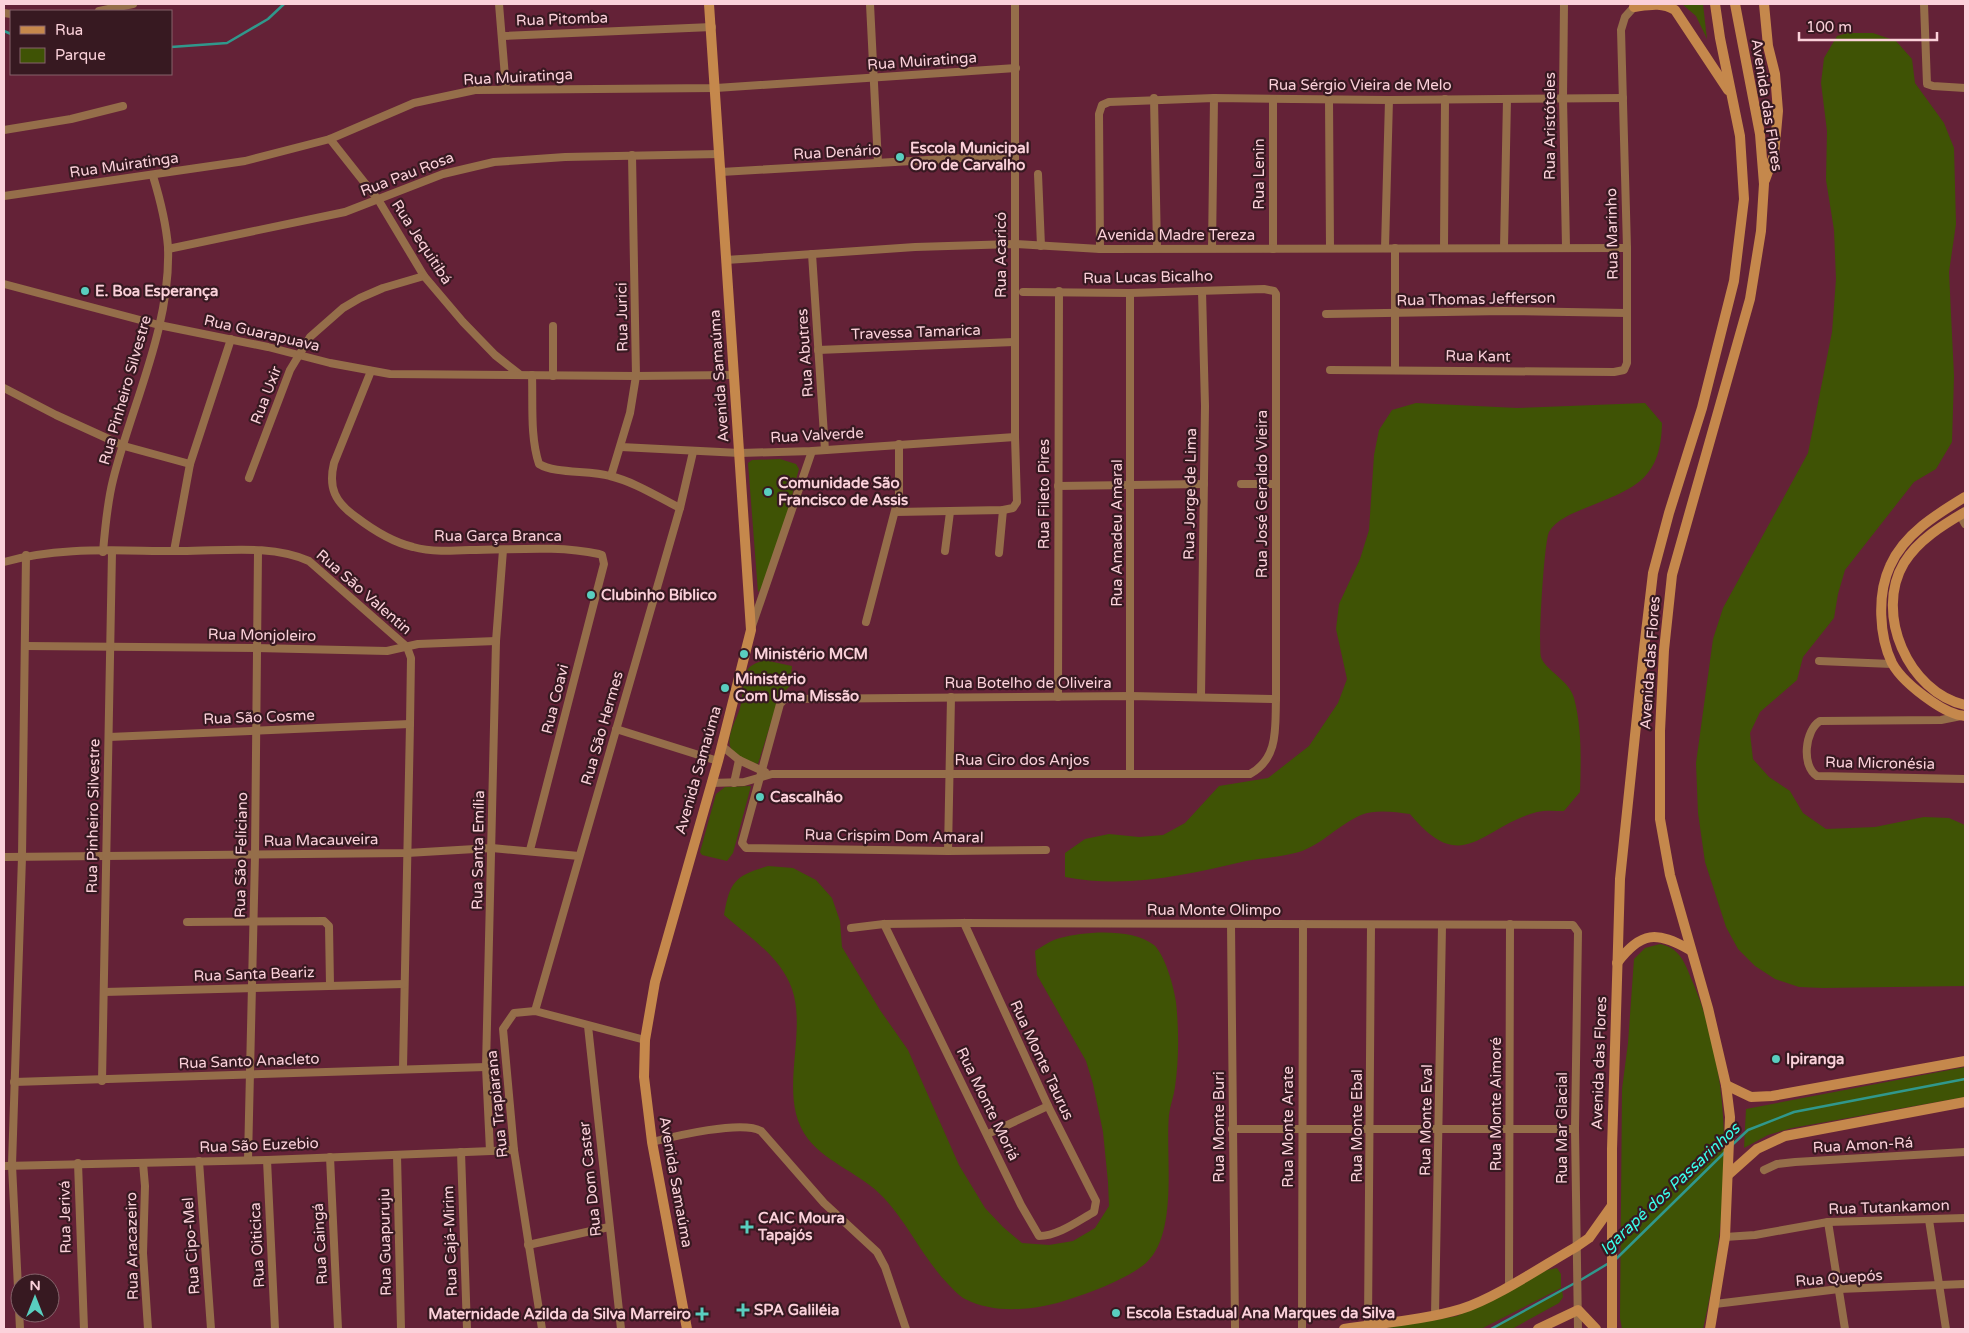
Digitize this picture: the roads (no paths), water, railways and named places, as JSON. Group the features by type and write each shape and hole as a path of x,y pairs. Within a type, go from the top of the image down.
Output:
{"main road":[{"name":"Avenida Samaúma","path":"687,1329 652,1142 644,1078 645,1040 655,982 718,761 751,630 709,4"},
{"path":"1635,6 1656,4 1668,6 1675,10 1711,61 1734,100"},
{"name":"Avenida das Flores","path":"1612,1329 1611,1207 1622,845 1653,573 1720,344 1734,282 1739,246 1744,178 1734,100 1720,38 1715,4"},
{"name":"Avenida das Flores","path":"1710,1329 1725,1237 1731,1151 1730,1117 1726,1085 1708,1008 1670,875 1660,819 1660,731 1664,650 1672,575 1750,299 1761,231 1764,184 1753,93 1735,4"},
{"path":"1764,4 1768,46 1775,74 1778,111 1774,155 1764,184"},
{"path":"1963,716 1941,708 1922,695 1892,664 1882,617 1883,589 1890,565 1900,548 1915,532 1936,515 1965,497"},
{"path":"1963,517 1934,531 1918,545 1904,563 1896,584 1893,611 1894,628 1899,641 1918,672 1948,699 1965,705"},
{"path":"1617,962 1634,944 1654,936 1674,940 1690,950"},
{"path":"1726,1085 1751,1097 1772,1096 1965,1061"},
{"path":"1729,1174 1757,1149 1785,1136 1965,1102"},
{"path":"1344,1329 1462,1308 1576,1247 1589,1238 1611,1207"},
{"path":"1538,1329 1578,1310 1596,1329"}],"street":[{"path":"104,10 133,4"},
{"path":"499,4 506,89"},
{"path":"870,4 878,163"},
{"name":"Rua Acaricó","path":"1003,510 1014,506 1017,502 1014,342 1015,4"},
{"name":"Rua Aristóteles","path":"1564,4 1563,98 1566,248"},
{"path":"1924,4 1927,84 1965,88"},
{"name":"Rua Marinho","path":"1624,370 1627,364 1627,248 1621,25 1625,17 1635,6"},
{"name":"Rua Pitomba","path":"503,36 712,27"},
{"name":"Rua Muiratinga","path":"4,196 153,176 245,161 330,139 414,103 468,91 506,89 716,88 1016,68"},
{"path":"1154,98 1157,248"},
{"name":"Rua Sérgio Vieira de Melo","path":"1100,249 1100,108 1109,102 1154,98 1389,100 1623,98"},
{"path":"1212,248 1214,98"},
{"name":"Rua Lenin","path":"1273,98 1273,249"},
{"path":"1504,247 1507,98"},
{"path":"1444,248 1445,99"},
{"path":"1329,100 1330,248"},
{"path":"1385,248 1389,100"},
{"path":"4,130 71,119 123,106"},
{"name":"Rua Jequitibá","path":"330,139 379,200 424,276 469,329 495,355 519,374"},
{"name":"Rua Pau Rosa","path":"168,249 345,212 443,174 474,166 565,157 720,154"},
{"name":"Rua Jurici","path":"612,476 621,447 636,376 632,155"},
{"name":"Rua Denário","path":"721,172 1015,155"},
{"path":"1038,174 1041,246"},
{"name":"Rua Pinheiro Silvestre","path":"103,552 110,498 158,325 165,286 168,249 162,206 153,176"},
{"name":"Avenida Madre Tereza","path":"726,260 915,246 1014,244 1100,249 1627,248"},
{"path":"1395,248 1395,369"},
{"name":"Rua Abutres","path":"812,254 825,450"},
{"name":"Rua Uxir","path":"249,478 297,355 310,337 343,308 383,288 424,276"},
{"name":"Rua Guarapuava","path":"4,284 158,325 231,339 371,371 420,375 734,375"},
{"name":"Rua Lucas Bicalho","path":"1023,292 1130,293 1264,289 1274,291"},
{"name":"Rua Fileto Pires","path":"1058,291 1058,697"},
{"name":"Rua Jorge de Lima","path":"1201,697 1204,484 1202,291"},
{"name":"Rua José Geraldo Vieira","path":"1274,291 1277,300 1274,484 1276,699"},
{"name":"Rua Amadeu Amaral","path":"1130,293 1130,774"},
{"name":"Rua Thomas Jefferson","path":"1326,314 1504,311 1627,313"},
{"path":"553,326 553,376"},
{"path":"174,552 190,464 231,339"},
{"name":"Travessa Tamarica","path":"818,350 1014,342"},
{"name":"Rua Kant","path":"1330,370 1614,372 1624,370"},
{"name":"Rua Garça Branca","path":"371,371 334,463 330,478 338,500 350,512 374,530 412,547 439,551 559,549 602,555"},
{"path":"532,375 535,451 539,464 550,469 588,471 612,476 680,508"},
{"path":"4,388 56,415 124,446 190,464"},
{"name":"Rua Valverde","path":"621,447 740,453 812,451 1015,437"},
{"path":"866,622 896,512 901,480 900,444"},
{"path":"751,630 812,451"},
{"name":"Rua São Hermes","path":"535,1011 680,508 693,452"},
{"path":"1058,486 1204,484"},
{"path":"1241,484 1274,484"},
{"path":"896,512 1003,510 999,552"},
{"path":"945,551 950,512"},
{"name":"Rua Santa Emília","path":"490,1151 486,1067 496,641 503,550"},
{"name":"Rua São Valentin","path":"4,562 26,555 49,552 258,551 298,556 309,561 407,647 411,658 403,1068"},
{"name":"Rua São Feliciano","path":"248,1159 252,1074 258,551"},
{"name":"Rua Pinheiro Silvestre","path":"102,1081 112,552"},
{"path":"20,1329 8,1166 14,1082 22,857 26,555"},
{"name":"Rua Coavi","path":"530,850 604,564 602,555"},
{"name":"Rua Monjoleiro","path":"26,646 387,651 418,644 496,641"},
{"path":"1819,661 1892,664"},
{"name":"Rua Botelho de Oliveira","path":"761,774 782,701 785,699 1131,696 1276,699"},
{"path":"948,851 951,697"},
{"name":"Rua Ciro dos Anjos","path":"722,746 761,774 1250,774 1262,766 1275,743 1276,699"},
{"name":"Rua Micronésia","path":"1963,716 1931,720 1820,721 1810,731 1807,752 1811,771 1817,776 1965,779"},
{"name":"Rua São Cosme","path":"109,737 410,724"},
{"path":"616,729 718,761"},
{"path":"734,783 739,760"},
{"path":"711,783 734,783 761,774"},
{"name":"Rua Crispim Dom Amaral","path":"761,774 742,843 743,846 948,851 1046,850"},
{"name":"Rua Macauveira","path":"4,857 408,853 492,848 579,856"},
{"path":"187,922 327,923 330,985"},
{"name":"Rua Monte Olimpo","path":"852,928 884,924 964,923 1304,924 1371,926 1510,924 1573,926 1576,928"},
{"name":"Rua Monte Taurus","path":"964,923 1048,1106 1096,1201 1096,1208"},
{"name":"Rua Monte Moriá","path":"884,924 1021,1205 1039,1236 1045,1236 1070,1226 1094,1212 1096,1208"},
{"name":"Rua Monte Buri","path":"1231,924 1235,1329"},
{"name":"Rua Monte Arate","path":"1302,1329 1304,924"},
{"name":"Rua Monte Aimoré","path":"1510,924 1510,1284"},
{"name":"Rua Monte Ebal","path":"1368,1325 1371,1128 1371,926"},
{"name":"Rua Monte Eval","path":"1436,1314 1442,926"},
{"name":"Rua Mar Glacial","path":"1576,928 1575,1130 1578,1329"},
{"name":"Rua Santa Beariz","path":"104,992 404,984"},
{"name":"Rua Trapiarana","path":"542,1329 514,1150 503,1029 514,1013 535,1011 645,1040"},
{"name":"Rua Dom Caster","path":"588,1026 621,1329"},
{"name":"Rua Santo Anacleto","path":"14,1082 102,1081 403,1068 486,1067"},
{"path":"988,1134 1048,1106"},
{"path":"652,1142 682,1135 749,1126 761,1131 818,1196 877,1252 885,1266 906,1329"},
{"path":"1232,1129 1575,1130"},
{"name":"Rua São Euzebio","path":"8,1166 267,1160 514,1150"},
{"name":"Rua Cajá-Mirim","path":"461,1152 467,1329"},
{"name":"Rua Amon-Rá","path":"1764,1170 1777,1164 1795,1162 1965,1152"},
{"name":"Rua Guapuruju","path":"397,1155 401,1329"},
{"name":"Rua Caingá","path":"330,1157 338,1329"},
{"name":"Rua Oiticica","path":"267,1160 275,1329"},
{"name":"Rua Cipo-Mel","path":"199,1161 211,1329"},
{"name":"Rua Jerivá","path":"78,1163 84,1329"},
{"name":"Rua Aracazeiro","path":"143,1163 145,1186 143,1253 148,1329"},
{"name":"Rua Tutankamon","path":"1725,1237 1755,1235 1828,1222 1965,1218"},
{"path":"1929,1220 1946,1329"},
{"path":"1828,1222 1845,1329"},
{"path":"528,1246 609,1227"},
{"name":"Rua Quepós","path":"1714,1304 1839,1289 1965,1284"}],"waterway":[{"path":"172,47 227,43 268,19 284,4"},
{"path":"4,31 10,34"},
{"name":"Igarapé dos Passarinhos","path":"1732,1145 1748,1130 1794,1112 1965,1079"},
{"name":"Igarapé dos Passarinhos","path":"1616,1259 1726,1151"},
{"name":"Igarapé dos Passarinhos","path":"1579,1281 1609,1263"},
{"name":"Igarapé dos Passarinhos","path":"1491,1329 1575,1283"}],"place":[{"name":"Escola Municipal Oro de Carvalho","path":"900,157"},
{"name":"E. Boa Esperança","path":"85,291"},
{"name":"Comunidade São Francisco de Assis","path":"768,492"},
{"name":"Clubinho Bíblico","path":"591,595"},
{"name":"Ministério MCM","path":"744,654"},
{"name":"Ministério Com Uma Missão","path":"725,688"},
{"name":"Cascalhão","path":"760,797"},
{"name":"Ipiranga","path":"1776,1059"},
{"name":"CAIC Moura Tapajós","path":"747,1227"},
{"name":"SPA Galiléia","path":"743,1310"},
{"name":"Escola Estadual Ana Marques da Silva","path":"1116,1313"},
{"name":"Maternidade Azilda da Silva Marreiro","path":"702,1314"}]}
